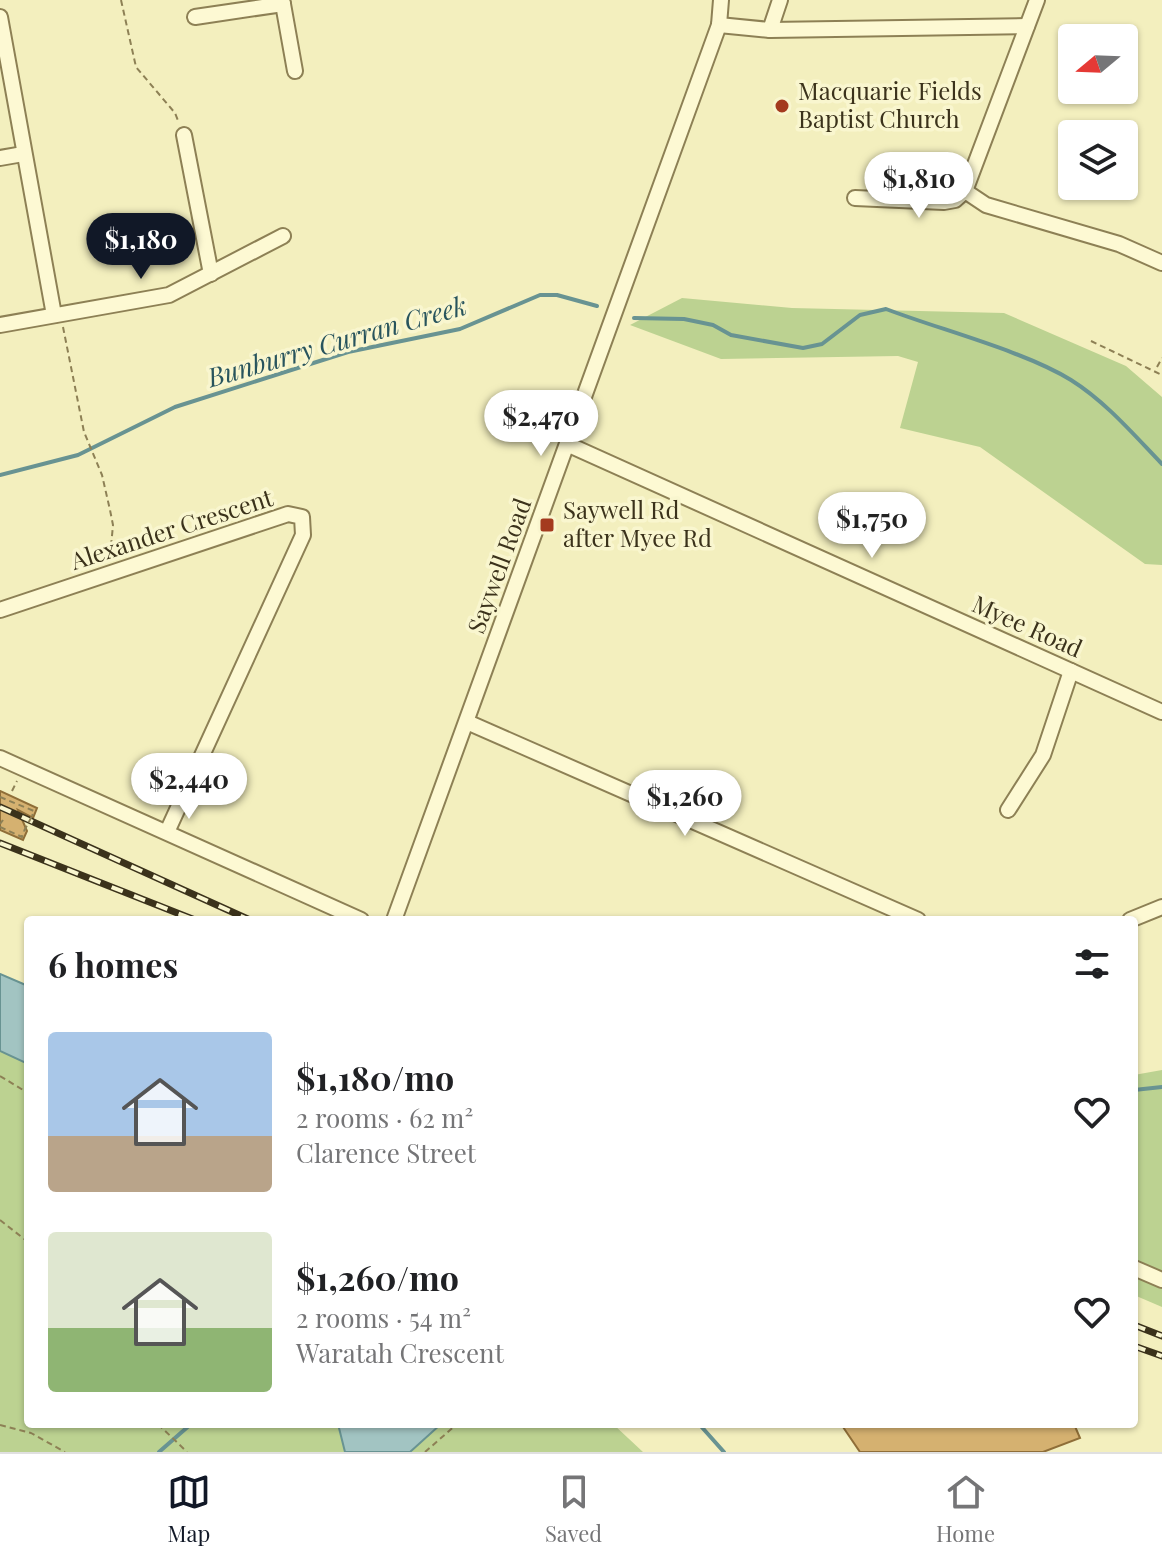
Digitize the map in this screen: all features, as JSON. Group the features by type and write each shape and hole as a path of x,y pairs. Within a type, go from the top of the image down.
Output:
{"street":[{"name":"Saywell Road","path":"395,916 719,25 721,0"},
{"path":"770,30 780,0"},
{"path":"855,198 944,202 955,200 965,191 1037,0"},
{"path":"195,17 283,2 295,71"},
{"path":"0,17 54,315"},
{"path":"719,25 770,30 1027,26"},
{"path":"184,135 211,274"},
{"path":"0,158 23,154"},
{"path":"965,191 986,205 1119,244 1162,263"},
{"path":"0,325 169,295 283,236"},
{"name":"Myee Road","path":"567,444 1162,712"},
{"name":"Alexander Crescent","path":"0,610 288,514 302,517 303,535 167,832"},
{"path":"1008,810 1043,755 1071,671"},
{"path":"467,722 909,916"},
{"path":"0,758 352,916"},
{"path":"1138,917 1162,907"},
{"path":"1138,1270 1162,1280"}],"path":[{"path":"121,0 136,67 175,113 184,135"},
{"path":"54,315 63,324 86,438 102,475 113,525 110,558"},
{"path":"1091,341 1162,375"},
{"path":"1156,370 1162,358"},
{"path":"12,791 15,784"},
{"path":"0,797 34,811 22,837 0,826 3,820"},
{"path":"0,1076 24,1091"},
{"path":"0,1220 24,1239"},
{"path":"0,1425 31,1433 65,1452"},
{"path":"162,1428 187,1452"},
{"path":"425,1452 452,1428"}],"green space":[{"path":"682,298 792,308 1004,313 1126,366 1162,397 1162,565 1145,564 980,447 900,428 918,362 898,356 721,359 630,325"},
{"path":"0,1051 24,1062 24,1428 617,1428 643,1452 0,1452"},
{"path":"1162,1070 1162,1307 1138,1297 1138,1074"}],"water":[{"path":"0,974 24,984 24,1062 0,1051"},
{"path":"339,1428 437,1428 410,1452 345,1452"}],"building":[{"path":"0,791 37,808 33,818 18,810 27,831 23,840 0,830"},
{"path":"844,1428 1076,1428 1080,1438 1043,1452 860,1452"}],"waterway":[{"name":"Bunburry Curran Creek","path":"0,475 78,455 175,407 348,352 460,329 540,295 557,295 597,306"},
{"name":"Bunburry Curran Creek","path":"634,318 684,319 713,325 731,335 803,348 822,344 860,315 886,309 1052,369 1108,409 1162,464"},
{"name":"Bunburry Curran Creek","path":"1138,1090 1162,1087"},
{"path":"159,1452 186,1428"},
{"path":"703,1428 724,1452"}],"railway":[{"path":"0,807 241,916"},
{"path":"0,843 185,916"},
{"path":"1138,1327 1162,1336"},
{"path":"1138,1347 1162,1356"}],"place":[{"name":"Macquarie Fields Baptist Church","path":"782,106"},
{"name":"Saywell Rd after Myee Rd","path":"547,525"}]}
